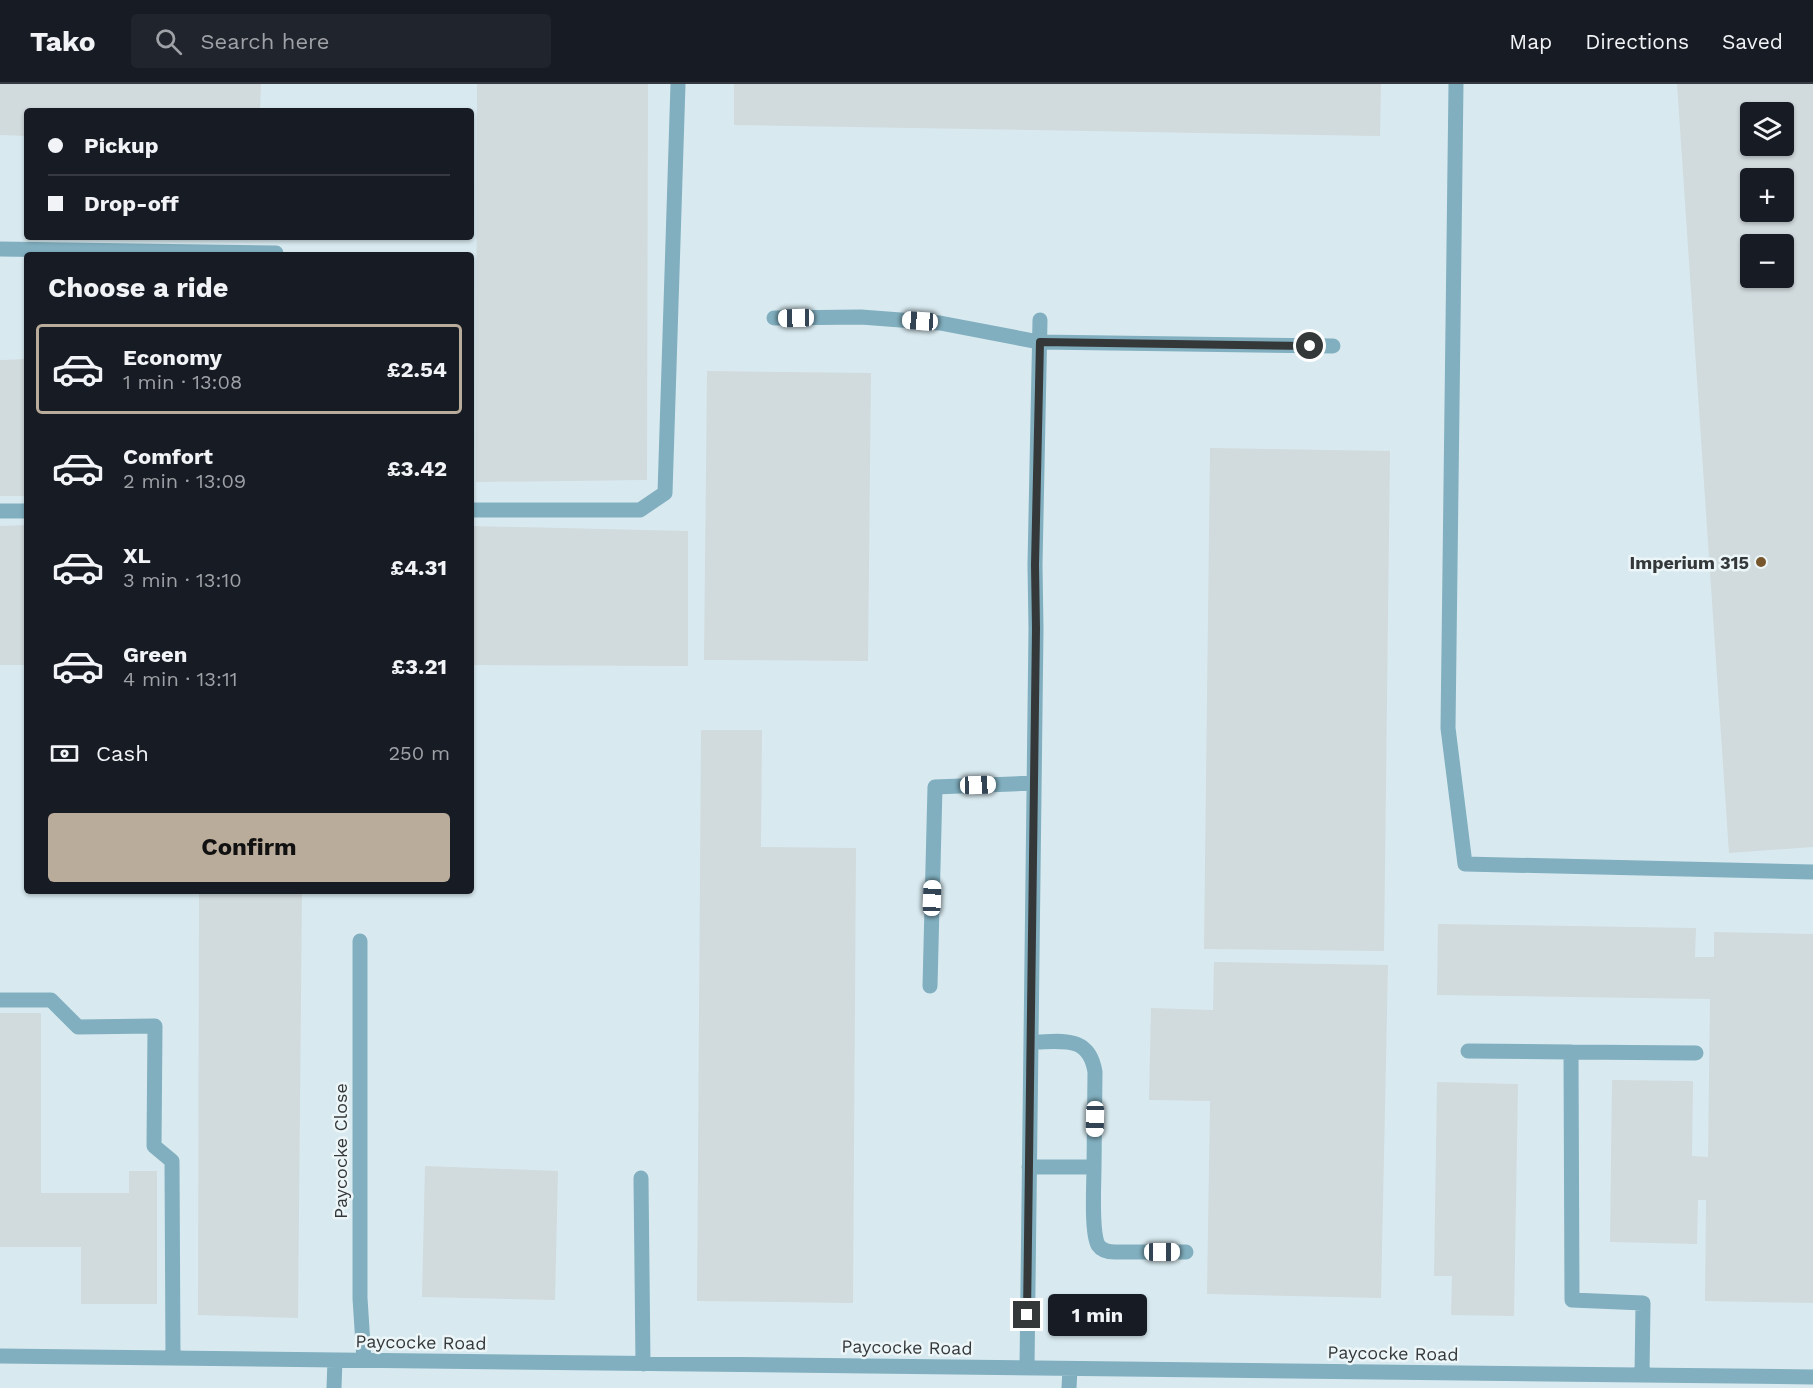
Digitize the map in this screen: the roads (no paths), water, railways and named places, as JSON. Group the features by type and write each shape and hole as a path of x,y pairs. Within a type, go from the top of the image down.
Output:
{"street":[{"path":"474,510 640,510 665,493 678,84"},
{"path":"1456,84 1448,728 1465,864 1813,872"},
{"path":"0,249 207,252"},
{"path":"774,318 861,317 940,323 1040,342 1333,346"},
{"path":"1028,1368 1035,565 1040,321"},
{"path":"0,511 24,511"},
{"path":"930,986 935,787 1034,783"},
{"name":"Paycocke Close","path":"360,941 360,1298 364,1360"},
{"path":"0,1000 51,1000 78,1027 155,1026 154,1146 172,1161 173,1358"},
{"path":"1030,1042 1073,1043 1086,1048 1094,1060 1095,1231 1099,1245 1105,1251 1186,1252"},
{"path":"1468,1051 1696,1053"},
{"path":"1571,1052 1572,1300 1643,1303 1642,1375"},
{"path":"1029,1167 1094,1167"},
{"path":"642,1178 643,1364"},
{"name":"Paycocke Road","path":"0,1356 1028,1368 1464,1381 1642,1375 1813,1377"},
{"path":"334,1388 335,1360"},
{"path":"1069,1388 1070,1369"}],"place":[{"name":"Imperium 315","path":"1761,562"}]}
